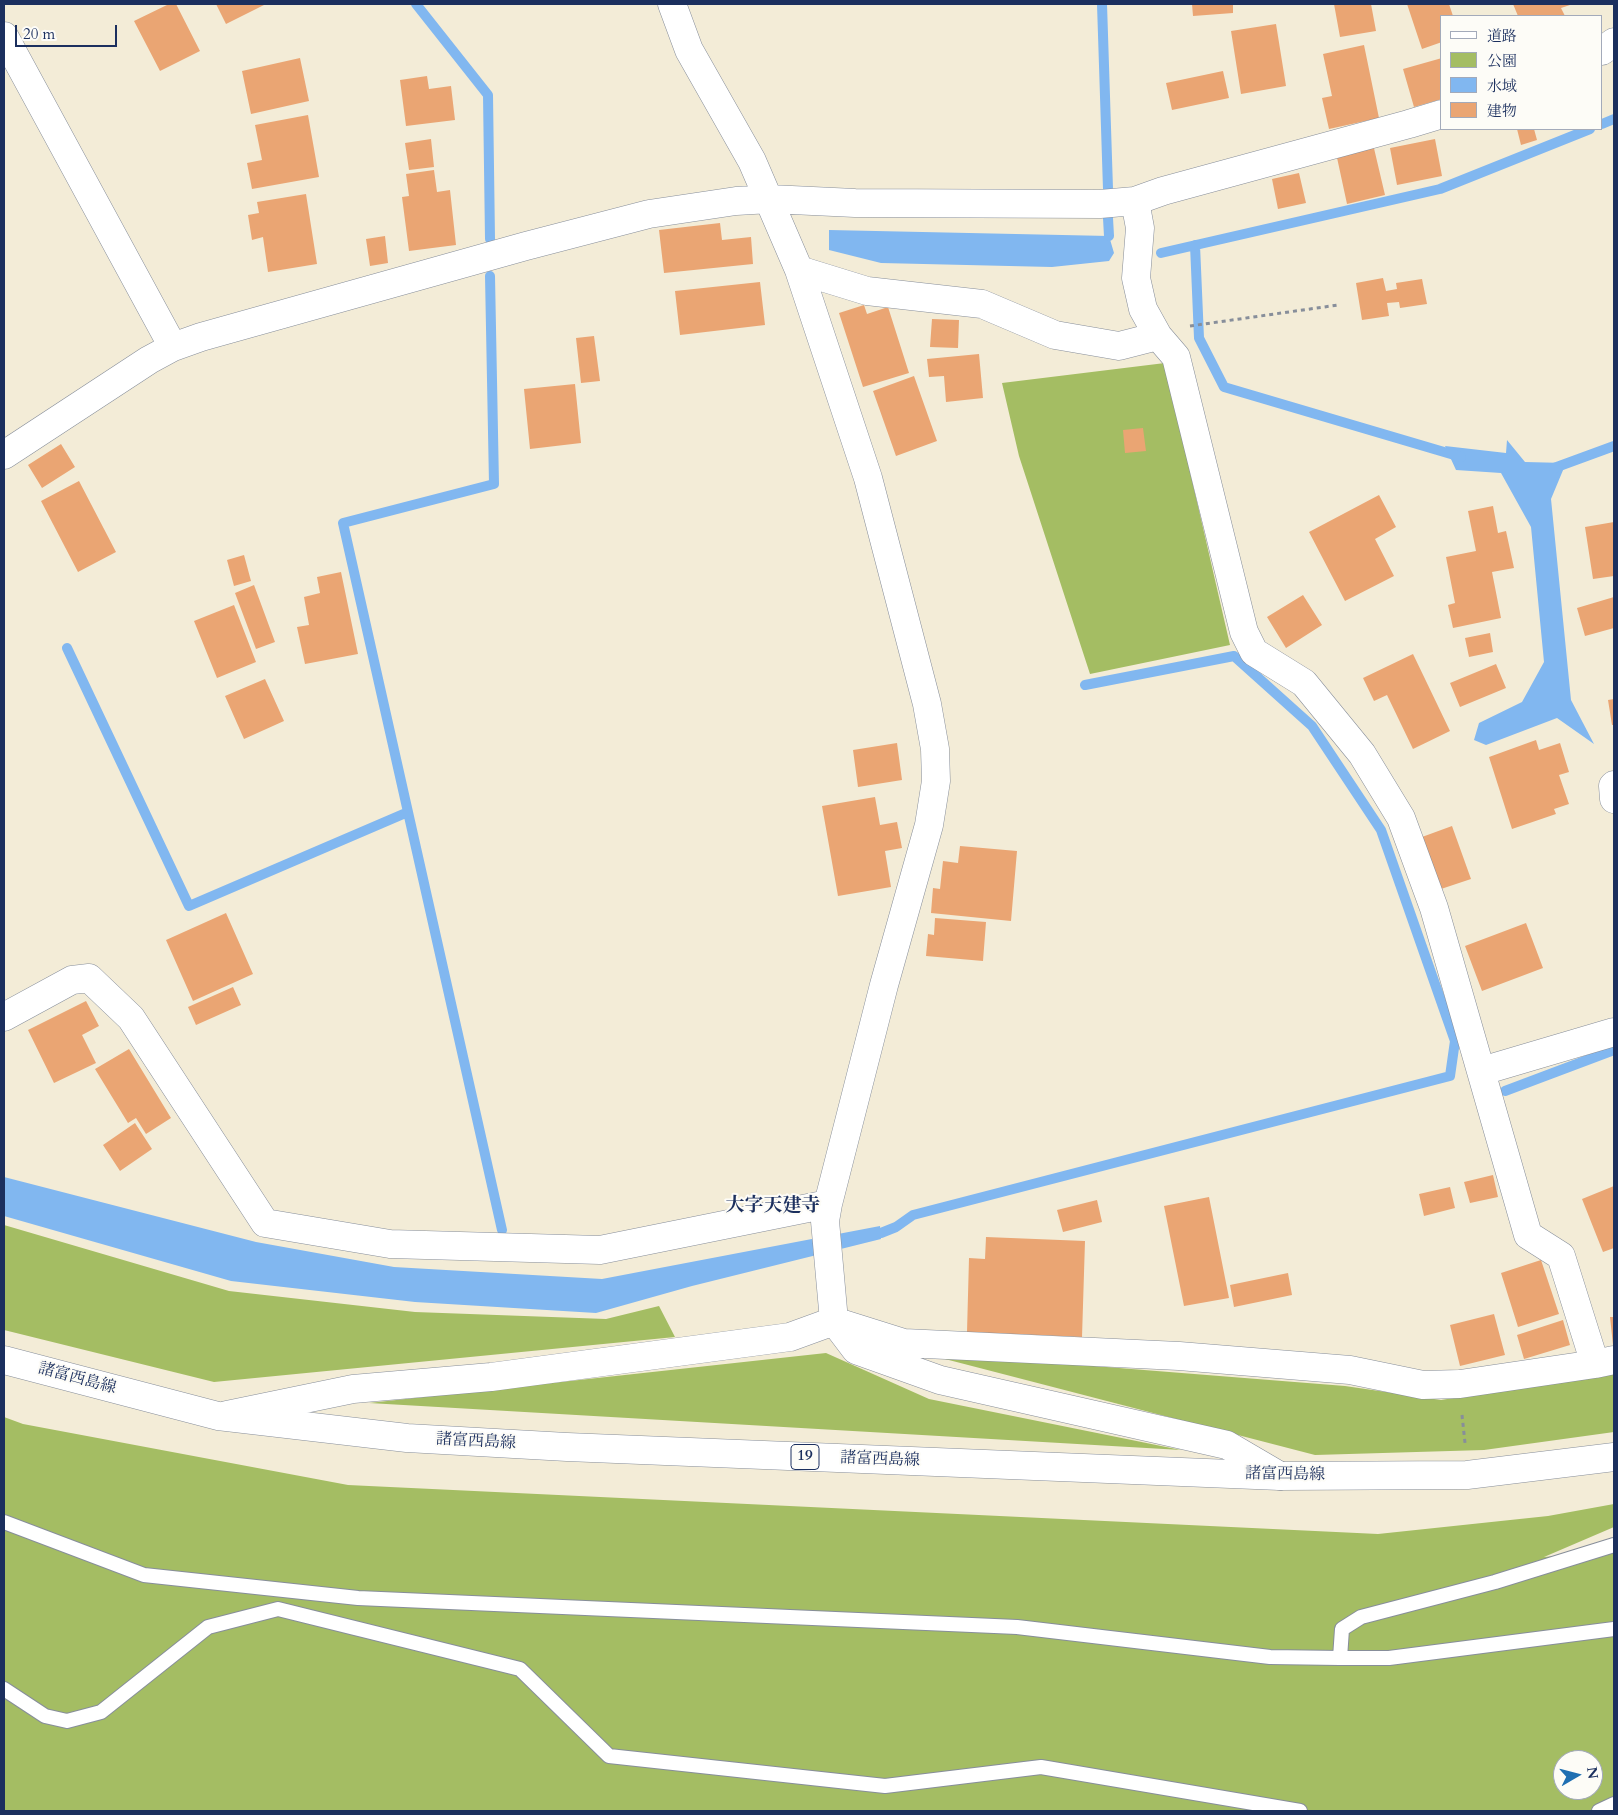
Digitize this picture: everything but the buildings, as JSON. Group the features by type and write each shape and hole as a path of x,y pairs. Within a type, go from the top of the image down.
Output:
{"street":[{"path":"672,4 689,50 752,161 800,270 868,478 927,704 935,749 936,781 929,825 884,985 826,1212 834,1321 856,1350 940,1380 1227,1445 1280,1476"},
{"path":"4,36 172,347"},
{"path":"1603,49 1614,42"},
{"path":"4,455 149,360 172,347 356,293 649,214 736,201 770,200 855,204 1100,204 1135,201 1162,191 1440,115"},
{"path":"218,1416 354,1389 491,1377 790,1337 834,1321 904,1343 1179,1356 1350,1370 1423,1385 1460,1384 1605,1362 1561,1256 1528,1235 1434,908 1401,818 1362,754 1304,683 1254,652 1244,632 1176,357 1158,336 1144,309 1136,278 1140,228 1135,201"},
{"path":"800,270 867,291 982,304 1055,335 1119,346 1158,336"},
{"path":"1614,784 1614,799"},
{"path":"4,1017 72,980 89,978 131,1018 265,1223 390,1244 600,1250 826,1212"},
{"path":"1482,1071 1614,1032"},
{"name":"諸富西島線","path":"4,1360 218,1416 407,1438 567,1447 1280,1476 1467,1475 1614,1457"}],"lane":[{"path":"4,1522 144,1575 358,1598 1017,1627 1270,1657 1389,1658 1614,1629"},
{"path":"1340,1658 1342,1629 1361,1617 1495,1582 1614,1545"},
{"path":"4,1689 45,1716 67,1720 101,1712 208,1627 278,1609 520,1669 609,1756 885,1786 1041,1766 1300,1811"},
{"path":"1599,1811 1614,1804"}],"path":[{"path":"1184,327 1338,304"},
{"path":"1460,1384 1467,1475"}],"green space":[{"path":"1165,363 1230,645 1090,674 1019,456 1002,383"},
{"path":"4,1225 229,1291 415,1312 606,1319 659,1306 675,1337 214,1382 4,1330"},
{"path":"918,1352 1345,1386 1441,1400 1614,1372 1614,1432 1484,1450 1315,1455"},
{"path":"826,1353 929,1399 1181,1450 369,1403"},
{"path":"4,1417 23,1424 348,1485 1378,1534 1548,1516 1614,1504 1614,1527 1544,1557 1614,1551 1614,1811 4,1811"}],"water":[{"path":"829,230 1109,236 1114,253 1109,261 1052,267 881,263 829,250"},
{"path":"1507,440 1525,462 1566,463 1551,499 1571,700 1594,744 1557,718 1486,745 1474,740 1479,723 1522,702 1544,662 1531,527 1501,473 1456,470 1445,446 1506,453"},
{"path":"4,1177 256,1242 394,1267 602,1279 880,1226 881,1239 692,1286 596,1313 415,1302 231,1281 4,1216"}],"waterway":[{"path":"416,4 488,95 490,239"},
{"path":"1102,4 1108,189"},
{"path":"1603,124 1614,119"},
{"path":"1161,253 1440,189 1588,130"},
{"path":"1108,218 1109,236"},
{"path":"1195,245 1199,338 1224,387 1461,457"},
{"path":"490,276 494,484 343,523 502,1230"},
{"path":"1554,468 1614,446"},
{"path":"67,648 189,906 408,812"},
{"path":"881,1233 896,1227 913,1215 1450,1076 1455,1041 1381,830 1312,726 1234,656 1085,685"},
{"path":"1505,1091 1614,1050"}],"district":[{"name":"大字天建寺","path":"773,1207"}]}
